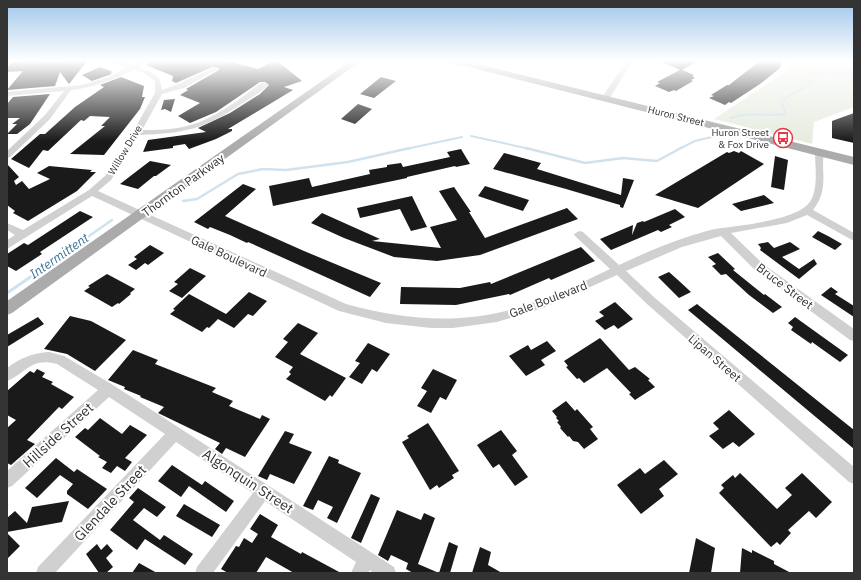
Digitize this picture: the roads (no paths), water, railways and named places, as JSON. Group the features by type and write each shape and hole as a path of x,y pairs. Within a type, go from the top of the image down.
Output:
{"main road":[{"name":"Thornton Parkway","path":"7,309 320,87"},
{"name":"Huron Street","path":"561,87 854,161"}],"street":[{"path":"7,94 68,90 83,87"},
{"path":"158,87 158,93 177,87"},
{"path":"136,133 173,131 194,127 211,119 262,87"},
{"path":"605,98 612,87"},
{"path":"7,155 46,120 60,103 68,90"},
{"name":"Willow Drive","path":"7,245 92,192 103,183 113,172 158,93"},
{"path":"819,152 818,194 815,203 808,211 854,237"},
{"name":"Gale Boulevard","path":"92,192 323,300 360,313 400,322 450,323 499,317 532,307 676,245 722,231 787,220 800,216 808,211"},
{"path":"7,226 23,235"},
{"name":"Bruce Street","path":"722,231 741,252 764,271 854,336"},
{"name":"Lipan Street","path":"579,234 693,338 854,478"},
{"name":"Algonquin Street","path":"7,374 30,360 50,357 60,360 108,389 264,492 363,566 388,573"},
{"name":"Hillside Street","path":"7,481 108,389"},
{"name":"Glendale Street","path":"44,573 175,433"},
{"path":"204,573 264,492"}],"waterway":[{"path":"730,118 751,114 786,114 781,101 805,87"},
{"path":"471,136 530,149"},
{"path":"681,148 695,141 716,136"},
{"path":"406,149 462,137"},
{"path":"183,201 197,199 238,174 263,169 286,170 348,162 410,148"},
{"path":"530,149 585,163 623,158 657,161 681,148"},
{"name":"Intermittent","path":"52,262 112,220"},
{"name":"Intermittent","path":"7,293 54,261"}],"place":[{"name":"Huron Street & Fox Drive","path":"783,138"}]}
